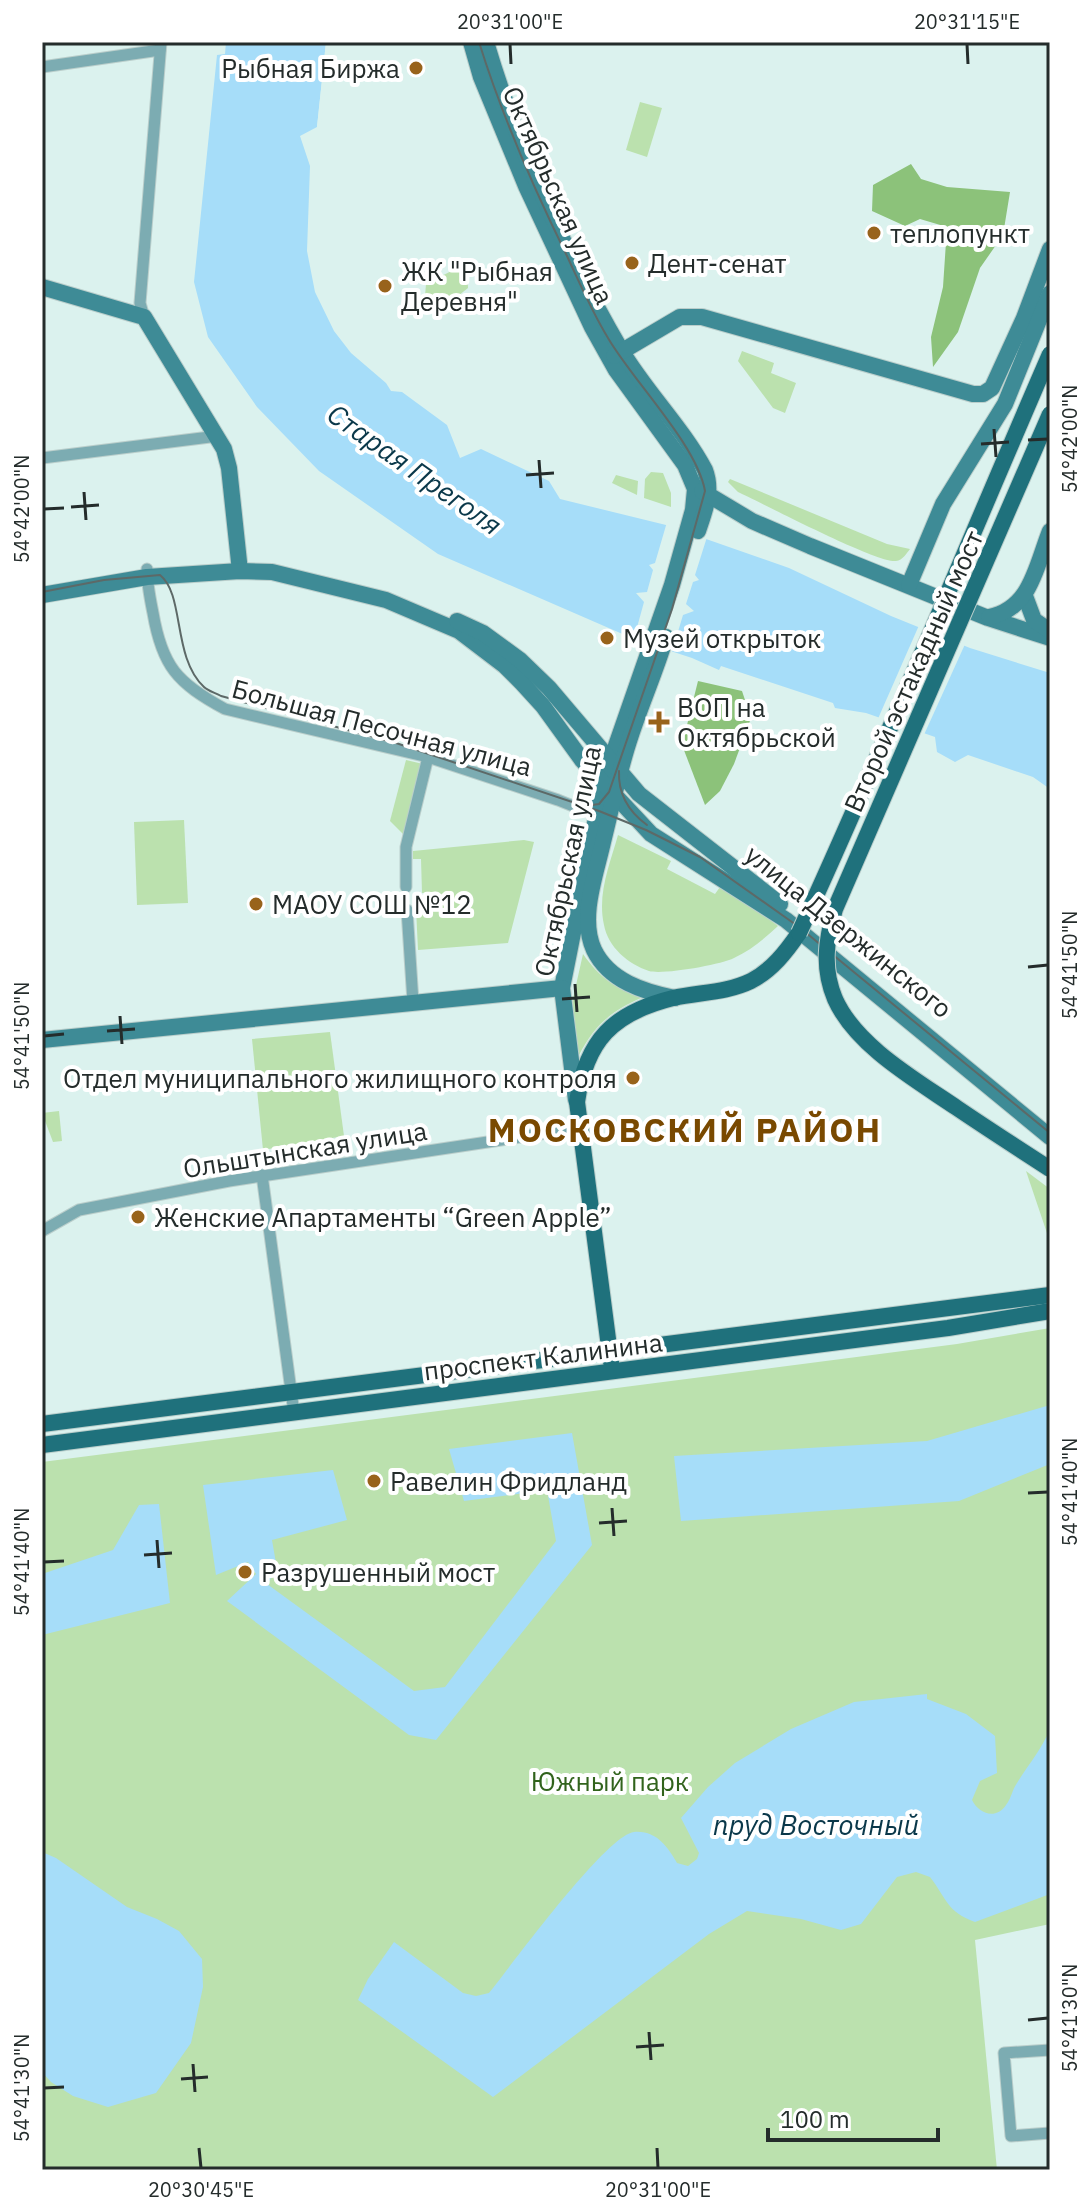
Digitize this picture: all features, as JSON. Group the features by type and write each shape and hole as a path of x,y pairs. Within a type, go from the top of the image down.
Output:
{"main road":[{"name":"Октябрьская улица","path":"471,42 481,77 526,186 579,301 702,492 699,511 616,766 610,794 598,816 578,898 562,988 612,1372"},
{"name":"Октябрьская улица","path":"486,42 500,89 616,355"},
{"path":"616,355 680,317 702,317 973,394 983,394 992,388 1024,318 1050,249"},
{"path":"42,287 144,317 218,436 229,468 240,566 42,585"},
{"path":"909,585 943,504 1005,404 1050,293"},
{"name":"Второй эстакадный мост","path":"577,1102 585,1063 603,1033 640,1009 675,998 731,989 753,980 771,968 799,933 867,786 1050,354"},
{"name":"Второй эстакадный мост","path":"1050,414 835,909 826,950 828,974 839,1006 892,1064 1050,1169"},
{"path":"702,492 752,521 988,618 1050,638"},
{"path":"988,618 1008,612 1025,596 1050,531"},
{"name":"улица Дзержинского","path":"240,566 272,563 352,580 431,607 483,633 520,660 549,688 639,794 801,921 1050,1126"},
{"name":"улица Дзержинского","path":"240,566 349,589 459,631 522,683 610,794 651,834 786,920 1050,1137"},
{"path":"42,595 147,573"},
{"path":"1025,596 1034,620 1050,631"},
{"name":"Второй эстакадный мост","path":"610,794 590,902 588,930 594,950 622,981 653,994 675,998"},
{"path":"42,1040 562,988"},
{"name":"проспект Калинина","path":"42,1424 1050,1295"},
{"name":"проспект Калинина","path":"42,1445 948,1328 1050,1311"}],"street":[{"path":"42,67 161,46 140,289 144,317"},
{"path":"42,458 218,436"},
{"name":"Большая Песочная улица","path":"147,573 159,645 166,661 172,670 211,702 225,709 428,757 598,816"},
{"path":"406,887 406,847 428,757"},
{"path":"407,910 413,1002"},
{"name":"Ольштынская улица","path":"42,1231 79,1210 262,1175 580,1128"},
{"path":"262,1175 294,1413"},
{"path":"1050,2050 1004,2053 1011,2136 1050,2133"}],"green space":[{"path":"640,102 662,108 647,157 626,150"},
{"path":"911,164 921,179 947,187 1010,192 1003,235 980,268 958,332 933,367 931,337 943,287 947,227 920,219 905,226 872,211 873,185"},
{"path":"467,263 468,288 444,307 435,306 425,296 426,284"},
{"path":"742,351 774,363 771,373 796,383 785,413 773,408 738,361"},
{"path":"651,472 663,473 671,493 671,507 644,498 645,479"},
{"path":"616,475 638,481 637,495 612,483"},
{"path":"730,479 887,544 910,549 896,561 867,553 738,492 728,482"},
{"path":"698,681 742,691 751,718 720,791 705,805 682,745"},
{"path":"406,760 423,764 405,836 390,821"},
{"path":"184,820 188,903 137,905 134,822"},
{"path":"618,835 671,861 667,869 715,894 720,887 778,926 746,951 717,964 656,972 634,964 620,954 610,940 602,913 605,879"},
{"path":"524,840 534,842 508,943 418,950 416,908 436,906 434,892 422,893 421,859 413,859 413,851"},
{"path":"583,954 608,981 641,998 604,1021 578,1057 572,1003"},
{"path":"330,1032 344,1136 263,1150 252,1039"},
{"path":"59,1111 62,1141 53,1142 42,1113"},
{"path":"1026,1171 1050,1189 1050,1242"},
{"name":"Южный парк","path":"1050,1328 1050,1924 975,1940 997,2170 42,2170 42,1462 957,1344"}],"water":[{"name":"Старая Преголя","path":"226,42 326,42 317,127 300,136 310,166 307,251 315,292 334,331 351,353 391,391 402,392 447,425 460,458 481,449 549,481 560,499 666,525 789,568 891,616 970,648 1050,673 1050,789 1033,777 968,755 955,762 937,752 935,737 866,713 835,708 833,703 721,666 719,670 634,639 438,554 319,471 257,407 208,337 194,282 217,55 225,54"},
{"path":"1050,1405 1050,1464 959,1501 681,1521 674,1456 927,1441"},
{"path":"572,1433 592,1545 436,1740 409,1735 227,1601 256,1574 248,1562 216,1575 203,1485 333,1470 347,1520 272,1540 277,1569 267,1584 414,1691 445,1687 556,1541 547,1490 464,1501 449,1449"},
{"path":"159,1504 170,1603 42,1635 42,1574 113,1550 139,1505"},
{"name":"пруд Восточный","path":"927,1694 927,1699 966,1714 995,1736 997,1773 980,1781 972,1800 983,1812 993,1814 1002,1810 1050,1729 1050,1894 975,1922 948,1904 930,1877 916,1872 897,1877 861,1924 841,1930 801,1919 747,1911 709,1934 493,2097 358,2000 368,1979 394,1942 463,1993 476,1996 489,1993 582,1877 621,1839 634,1832 649,1834 665,1846 677,1863 688,1866 699,1853 681,1818 708,1787 735,1763 791,1729 854,1702"},
{"path":"42,1852 56,1858 127,1907 179,1931 202,1959 203,1987 191,2043 156,2093 108,2107 73,2096 42,2072"}],"pier":[{"path":"326,42 330,42 321,125 317,127"},
{"path":"667,522 707,537 695,575 699,580 693,582 686,604 694,611 683,615 671,655 633,642 644,602 636,593 647,592 653,570 649,565 655,563"},
{"path":"920,623 966,642 923,737 877,721"}],"tram line":[{"path":"479,42 519,151 591,308 619,355 690,454 705,491 672,609 609,792 599,804 585,806"},
{"path":"42,592 104,580 160,575 173,597 187,660 194,674 210,691 396,743 599,811 700,857 799,927 1050,1133"},
{"path":"619,771 620,788 626,802 647,825"}],"place":[{"name":"Рыбная Биржа","path":"416,68"},
{"name":"теплопункт","path":"874,233"},
{"name":"Дент-сенат","path":"632,263"},
{"name":"ЖК \"Рыбная Деревня\"","path":"385,286"},
{"name":"Музей открыток","path":"607,638"},
{"name":"ВОП на Октябрьской","path":"659,722"},
{"name":"МАОУ СОШ №12","path":"256,904"},
{"name":"Отдел муниципального жилищного контроля","path":"633,1078"},
{"name":"Женские Апартаменты “Green Apple”","path":"138,1217"},
{"name":"Равелин Фридланд","path":"374,1481"},
{"name":"Разрушенный мост","path":"245,1572"}],"district":[{"name":"МОСКОВСКИЙ РАЙОН","path":"685,1129"}]}
